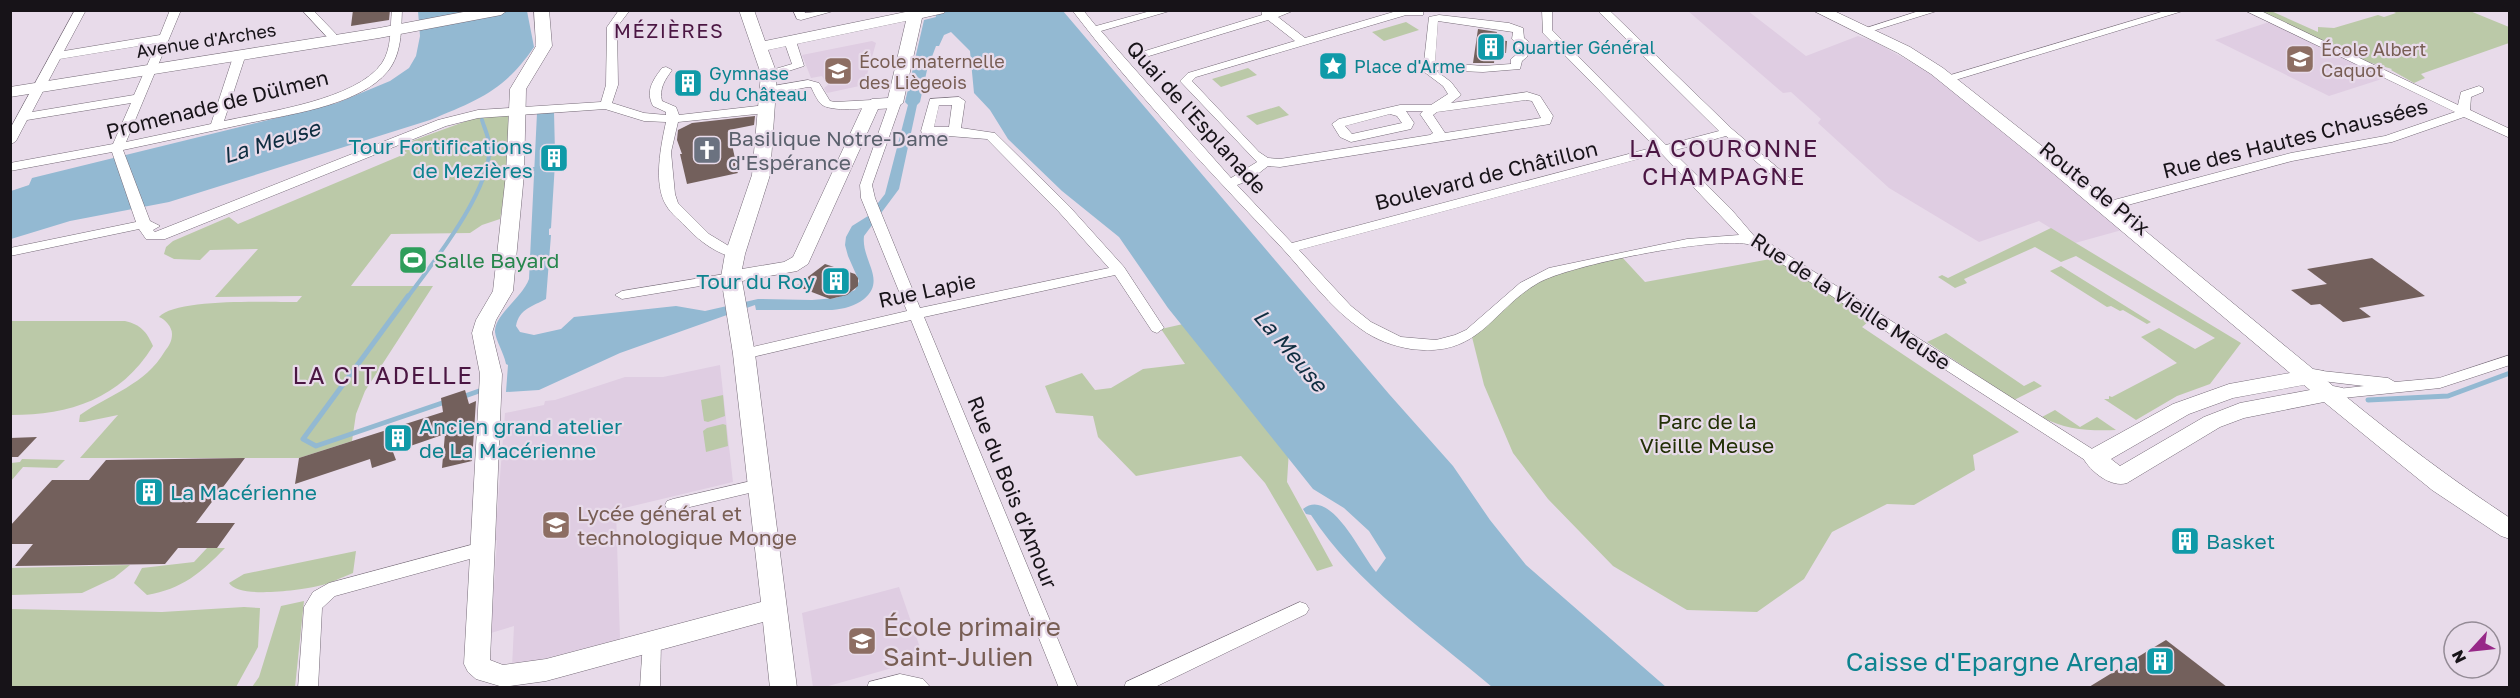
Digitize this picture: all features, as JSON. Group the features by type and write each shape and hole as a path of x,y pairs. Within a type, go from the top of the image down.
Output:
{"main road":[{"path":"401,24 481,10"},
{"path":"401,24 501,10"},
{"path":"541,10 544,46 518,89 519,109 503,291 486,320 482,333 491,374 477,664 485,671 503,676 546,670 775,609"},
{"path":"746,10 769,74 761,175 735,254 732,283 742,343 784,687"},
{"name":"Route de Prix","path":"1819,10 1866,30"},
{"name":"Route de Prix","path":"1828,10 1952,78 2325,385 2440,484 2510,530"},
{"path":"760,47 912,14 935,12"},
{"path":"732,283 790,267 801,260 835,180 872,104 895,103 910,43 912,14"},
{"name":"Avenue d'Arches","path":"10,92 401,24"},
{"name":"Avenue d'Arches","path":"152,67 240,54 401,24"},
{"name":"Avenue d'Arches","path":"10,87 40,85"},
{"path":"2094,458 2181,409 2219,394 2325,385"},
{"name":"Route de Prix","path":"2325,385 2439,471 2510,518"},
{"name":"Rue de la Vieille Meuse","path":"2094,458 2119,477 2212,422 2325,385"}],"street":[{"path":"10,141 81,10"},
{"path":"155,228 118,152 176,10"},
{"path":"307,10 332,36"},
{"path":"606,105 612,86 612,27 624,10"},
{"path":"798,10 801,17 832,10"},
{"name":"Quai de l'Esplanade","path":"1077,10 1229,184 1289,248 1364,325 1401,343 1424,345 1458,340 1471,333 1523,288 1547,273 1696,241 1728,238 1750,240"},
{"path":"1094,30 1167,10"},
{"path":"1149,53 1256,23 1267,13 1290,10"},
{"path":"1463,10 1467,22"},
{"name":"Rue de la Vieille Meuse","path":"1547,10 1547,31 1726,212 1750,240 1764,246 2094,458"},
{"path":"1602,10 1728,132 1785,179"},
{"path":"1866,30 1935,10"},
{"path":"1952,78 2181,10"},
{"path":"2249,10 2510,134"},
{"path":"1393,111 1401,113 1408,123 1407,126 1351,138 1346,136 1338,124 1393,111 1423,106 1433,109 1527,96 1536,99 1547,116 1546,121 1280,163 1265,162 1255,155 1187,83 1186,78 1302,41 1406,12 1419,12 1423,18 1437,16 1467,22 1509,26 1519,30 1518,39 1523,42 1521,57 1516,59 1516,67 1483,69 1430,65"},
{"path":"1267,13 1302,41"},
{"path":"1434,138 1439,133 1426,114 1455,95 1447,84 1429,71 1437,16"},
{"name":"Promenade de Dülmen","path":"10,167 118,152 312,104 357,87 373,78 391,59 401,24"},
{"path":"56,56 164,38"},
{"path":"769,74 798,66 790,41"},
{"path":"216,127 240,54"},
{"path":"666,70 655,87 654,95 657,103 672,110 674,120 665,152 668,194 674,208 704,237 727,252 735,254"},
{"path":"10,252 155,228 189,225 442,123 478,114 519,109 606,105 622,114 674,120 766,100 808,83 815,86 826,104 833,106 872,104"},
{"path":"2464,113 2465,95 2479,90"},
{"path":"24,117 139,98"},
{"path":"954,130 959,102 934,102 927,131 954,130 991,136 1064,209 1119,270 1157,328"},
{"name":"Rue du Bois d'Amour","path":"895,103 866,185 868,198 1069,687"},
{"name":"Rue des Hautes Chaussées","path":"2109,206 2291,157 2388,139 2464,113"},
{"name":"Boulevard de Châtillon","path":"1289,248 1728,132"},
{"path":"1229,184 1245,177 1265,162"},
{"name":"Rue Lapie","path":"742,343 915,314 1119,270"},
{"path":"622,295 732,283"},
{"path":"2325,385 2418,386 2440,382 2510,360"},
{"path":"2325,385 2418,386"},
{"path":"673,506 760,484"},
{"path":"308,687 313,607 319,597 329,590 482,549"},
{"path":"1133,687 1300,609"},
{"path":"650,687 652,641"},
{"path":"876,687 902,681 912,681 922,687"}],"shaded area":[{"path":"1688,11 1748,11 1806,56 1858,36 1873,41 1927,71 1961,95 2122,230 2075,243 2039,221 1979,242 1889,188 1818,123 1821,119 1791,92 1783,93"},
{"name":"École Albert Caquot","path":"2269,22 2388,77 2329,96 2215,40"},
{"name":"École maternelle des Liègeois","path":"872,41 876,43 864,85 827,93 824,88 828,85 822,76 811,78 802,55"},
{"name":"Lycée général et technologique Monge","path":"720,365 733,482 616,510 620,639 512,667 514,626 491,633 497,540 495,540 505,413 544,405 545,401 555,400 625,377 663,377"},
{"name":"École primaire Saint-Julien","path":"899,587 924,659 825,687 813,687 802,613"}],"green space":[{"path":"2257,11 2271,11 2318,32 2318,27 2334,28 2378,15 2384,17 2396,13 2392,11 2470,11 2509,27 2509,43 2421,74 2425,78 2414,83 2392,69 2368,62"},
{"path":"1406,22 1419,30 1384,41 1372,32"},
{"path":"1248,68 1257,75 1221,87 1212,79"},
{"path":"1279,106 1289,115 1257,125 1246,116"},
{"path":"507,114 511,117 509,167 500,219 482,225 470,233 391,234 351,286 433,286 365,391 356,414 352,441 299,458 80,458 118,415 79,422 80,415 137,381 157,363 169,345 172,331 166,321 159,317 168,311 203,304 297,302 302,296 215,297 258,249 210,250 200,260 174,259 164,254 166,247 173,241 229,217 238,224 407,153 398,146 472,119"},
{"path":"2051,228 2241,343 2210,384 2177,396 2136,420 2104,399 2109,399 2109,396 2112,397 2177,363 2141,337 2159,328 2195,349 2215,338 2076,256 2061,262 2035,247 1964,279 1967,283 1955,288 1938,277 1942,275 1948,278"},
{"name":"Parc de la Vieille Meuse","path":"1621,256 1645,282 1782,257 1874,317 1862,327 2019,432 1973,455 1975,470 1914,505 1887,504 1832,532 1804,579 1757,612 1687,610 1613,566 1548,499 1513,453 1484,385 1471,333 1533,280"},
{"path":"2061,266 2151,322 2147,324 2123,310 2107,307 2050,271"},
{"path":"10,321 125,321 142,329 153,346 125,379 92,400 53,412 11,415"},
{"path":"1192,322 1290,433 1287,482 1333,566 1317,571 1265,483 1241,456 1136,476 1098,437 1093,416 1056,413 1045,386 1082,373 1095,390 1111,388 1143,369 1185,364 1161,329"},
{"path":"1946,333 2024,386 2034,381 2042,386 2014,400 1927,342"},
{"path":"723,395 725,416 708,422 704,421 701,400"},
{"path":"2055,410 2080,427 2097,417 2116,430 2078,429 2060,425 2042,417"},
{"path":"726,425 728,446 706,452 703,431"},
{"path":"22,459 65,460 57,468 23,467 11,481 11,463 20,462"},
{"path":"207,548 225,548 190,579 171,589 147,595 134,583 142,568 194,562"},
{"path":"356,551 353,573 322,585 285,591 257,592 235,588 229,583 244,574"},
{"path":"130,565 114,578 82,593 11,595 11,568"},
{"path":"304,601 295,687 252,687 259,677 281,606"},
{"path":"260,608 258,647 236,687 11,687 11,609 162,612"}],"water":[{"name":"La Meuse","path":"418,11 527,11 534,47 501,84 476,100 430,120 169,202 70,221 11,239 11,191 29,185 32,178 337,103 390,81 409,68 416,56 420,36"},
{"name":"La Meuse","path":"935,11 1063,11 1453,466 1490,520 1526,565 1666,687 1492,687 1372,586 1329,540 1311,515 1306,514 1303,509 1314,504 1324,507 1335,515 1376,572 1386,558 1369,531 1344,508 1313,489 1168,308 1119,237 1062,191 1008,139 990,110 974,93 970,51 951,32 944,35 939,46 936,46 927,70 899,189 864,236 864,245 872,269 873,285 864,299 849,307 832,310 756,310 755,305 620,353 539,390 506,392 508,365 495,332 499,319 521,293 529,279 537,113 554,112 555,153 544,160 547,163 555,163 551,228 549,229 549,235 551,235 546,299 523,312 516,326 520,332 534,335 561,329 574,317 676,306 705,311 758,299 836,298 855,290 859,281 848,256 845,245 846,237 852,226 868,216 885,194 908,105 905,102 909,85 911,85 924,20 936,17"}],"building":[{"path":"353,10 390,10 389,20 351,26"},
{"name":"Quartier Général","path":"1478,29 1497,32 1496,40 1507,41 1506,53 1495,53 1494,63 1473,63"},
{"name":"Basilique Notre-Dame d'Espérance","path":"755,116 754,125 729,130 738,173 687,184 677,140 678,130 692,123"},
{"path":"2372,258 2425,296 2359,308 2371,317 2343,322 2320,304 2311,305 2291,290 2327,284 2307,269"},
{"name":"Tour du Roy","path":"825,264 855,274 858,278 858,286 847,295 830,299 796,286"},
{"name":"Ancien grand atelier de La Macérienne","path":"465,390 469,404 476,401 472,461 442,468 445,434 393,452 396,460 372,468 370,459 295,484 299,458 443,412 441,398"},
{"path":"37,437 18,457 10,457 10,438"},
{"name":"La Macérienne","path":"245,458 196,523 235,523 217,548 178,548 165,564 15,566 33,544 10,544 10,526 52,480 89,480 106,460"},
{"name":"Caisse d'Epargne Arena","path":"2166,640 2227,687 2089,687 2146,652"}],"waterway":[{"path":"482,120 489,143 485,171"},
{"path":"518,170 535,169"},
{"path":"485,171 511,170"},
{"path":"407,298 460,224 485,171"},
{"path":"408,296 303,439 316,446 445,402"},
{"path":"2368,400 2448,396 2510,373"},
{"path":"462,397 482,390"}],"place":[{"name":"Quartier Général","path":"1491,47"},
{"name":"École Albert Caquot","path":"2300,59"},
{"name":"Place d'Arme","path":"1333,66"},
{"name":"École maternelle des Liègeois","path":"838,71"},
{"name":"Gymnase du Château","path":"688,83"},
{"name":"Basilique Notre-Dame d'Espérance","path":"707,150"},
{"name":"Tour Fortifications de Mezières","path":"554,158"},
{"name":"Salle Bayard","path":"413,260"},
{"name":"Tour du Roy","path":"836,281"},
{"name":"Ancien grand atelier de La Macérienne","path":"398,438"},
{"name":"La Macérienne","path":"149,492"},
{"name":"Lycée général et technologique Monge","path":"556,525"},
{"name":"Basket","path":"2185,541"},
{"name":"École primaire Saint-Julien","path":"862,641"},
{"name":"Caisse d'Epargne Arena","path":"2160,661"}],"district":[{"name":"MÉZIÈRES","path":"669,30"},
{"name":"LA COURONNE CHAMPAGNE","path":"1724,161"},
{"name":"LA CITADELLE","path":"383,374"}]}
